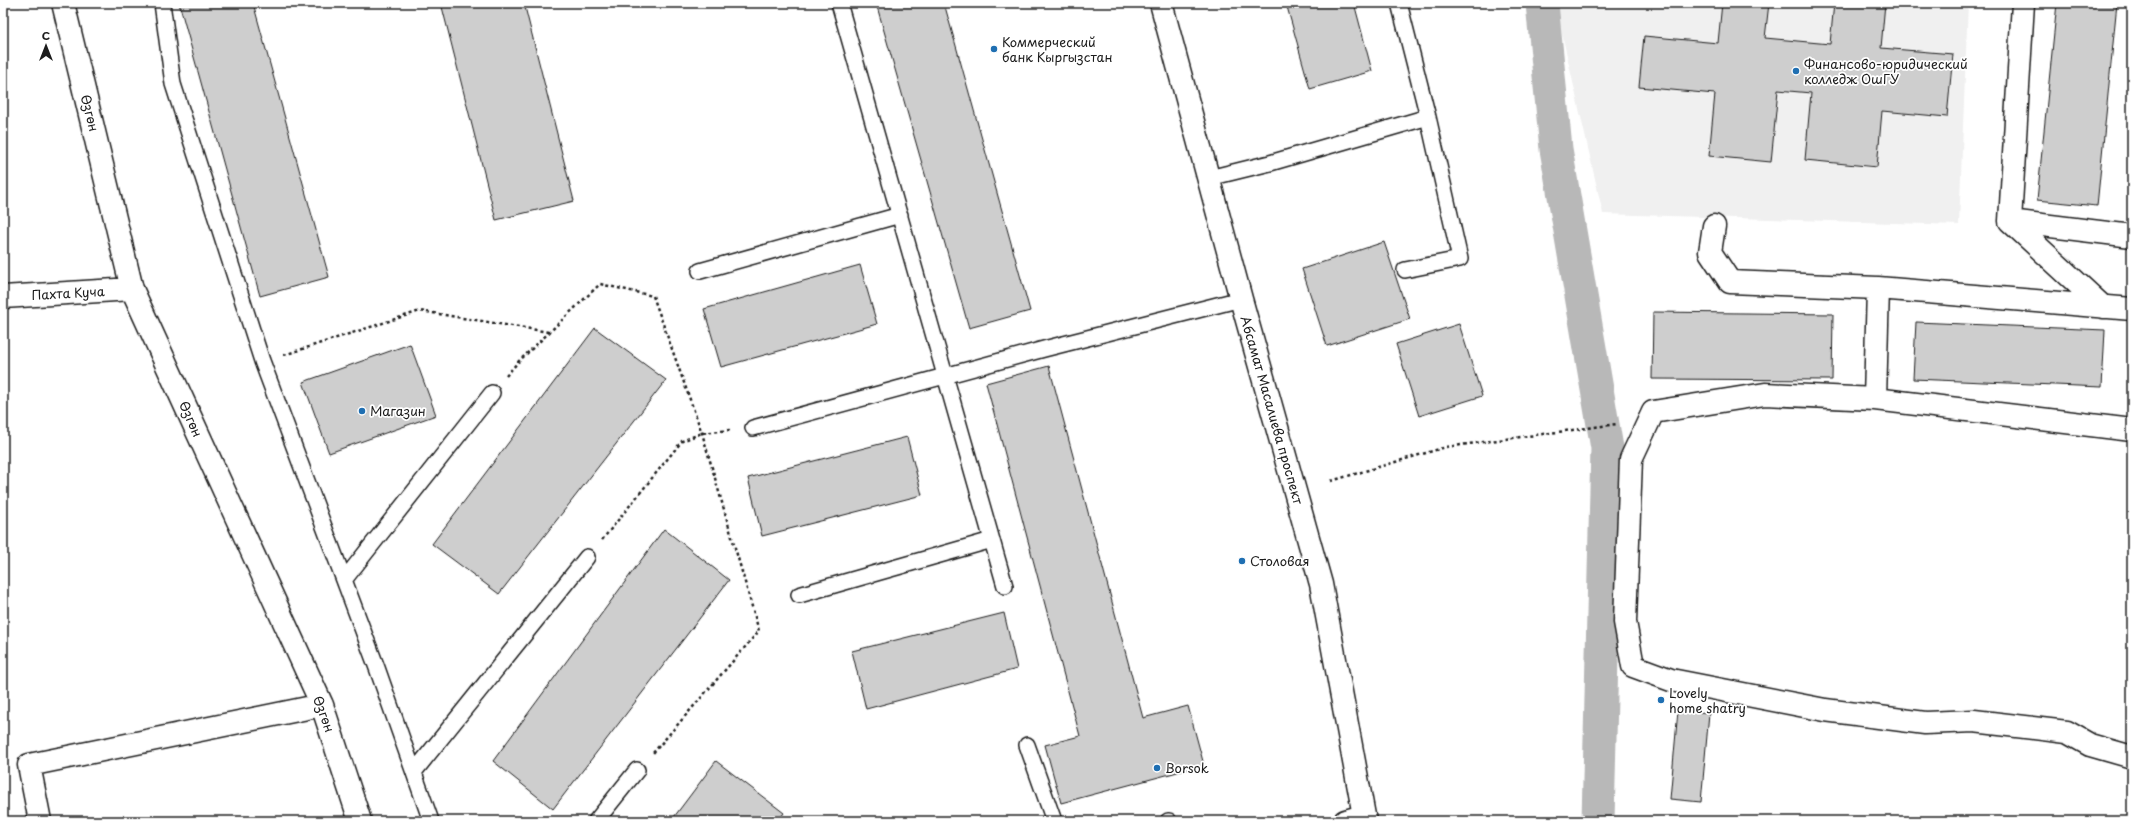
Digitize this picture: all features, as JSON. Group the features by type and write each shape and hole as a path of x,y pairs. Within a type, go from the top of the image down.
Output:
{"street":[{"name":"Өзгөн","path":"63,3 132,289 322,705 360,821"},
{"name":"Абсамат Масалиева проспект","path":"1160,3 1321,584 1358,819"},
{"path":"2010,221 2023,3"},
{"path":"2010,221 2132,236"},
{"path":"2010,221 2103,307"},
{"path":"1714,226 1710,252 1730,282 1878,288 2132,309"},
{"path":"1875,399 1878,288"},
{"name":"Пахта Куча","path":"3,297 132,289"},
{"path":"2132,430 1875,399 1765,394 1653,412 1631,459 1625,622 1633,666 1671,680 1825,710 1925,723 1974,721 2067,732 2090,745 2132,757"},
{"path":"40,821 29,765 322,705"}],"lane":[{"path":"162,3 173,84 262,361 344,580 431,821"},
{"path":"839,3 1005,586"},
{"path":"1399,3 1428,117 1460,259 1404,270"},
{"path":"1209,178 1270,163 1428,117"},
{"path":"700,271 900,215"},
{"path":"753,428 1241,299"},
{"path":"344,580 492,393"},
{"path":"800,595 992,540"},
{"path":"414,772 587,557"},
{"path":"1027,745 1054,821"},
{"path":"596,821 637,770"}],"path":[{"path":"492,393 518,362 600,284 653,296 702,433 760,631 637,770"},
{"path":"262,361 348,336 420,311 549,332"},
{"path":"1330,481 1446,447 1619,424"},
{"path":"587,557 682,441 702,433"}],"shaded area":[{"path":"1555,3 1968,3 1959,225 1603,214"}],"building":[{"path":"179,3 253,3 329,277 260,296"},
{"path":"441,3 524,3 574,201 496,220"},
{"path":"876,3 944,3 1030,311 969,328"},
{"path":"1286,3 1354,3 1372,71 1310,89"},
{"name":"Финансово-юридический колледж ОшГУ","path":"1722,3 1769,3 1765,38 1830,44 1834,3 1885,3 1881,48 1953,54 1947,117 1882,111 1877,167 1805,160 1811,93 1778,90 1771,162 1709,156 1715,94 1639,87 1644,36 1718,43"},
{"path":"2057,3 2117,3 2097,206 2037,200"},
{"path":"1384,242 1410,319 1327,346 1302,269"},
{"path":"860,265 877,324 721,367 704,309"},
{"path":"1653,312 1833,314 1832,380 1652,379"},
{"path":"1916,322 2105,330 2102,387 1913,379"},
{"path":"1459,324 1482,396 1419,416 1396,344"},
{"path":"595,328 666,380 499,594 432,544"},
{"path":"410,344 436,415 329,453 303,382"},
{"path":"1049,366 1143,718 1188,706 1204,765 1061,803 1045,745 1080,736 986,383"},
{"path":"907,437 922,495 762,536 748,478"},
{"path":"664,529 729,580 553,809 493,761"},
{"path":"1004,613 1017,669 866,709 852,651"},
{"path":"1678,710 1709,713 1701,802 1670,799"},
{"path":"716,761 784,813 778,821 671,821"}],"waterway":[{"path":"1542,3 1556,149 1607,448 1598,821"}],"place":[{"name":"Коммерческий банк Кыргызстан","path":"994,49"},
{"name":"Финансово-юридический колледж ОшГУ","path":"1796,71"},
{"name":"Магазин","path":"362,411"},
{"name":"Столовая","path":"1242,561"},
{"name":"Lovely home shatry","path":"1661,700"},
{"name":"Borsok","path":"1157,768"}]}
